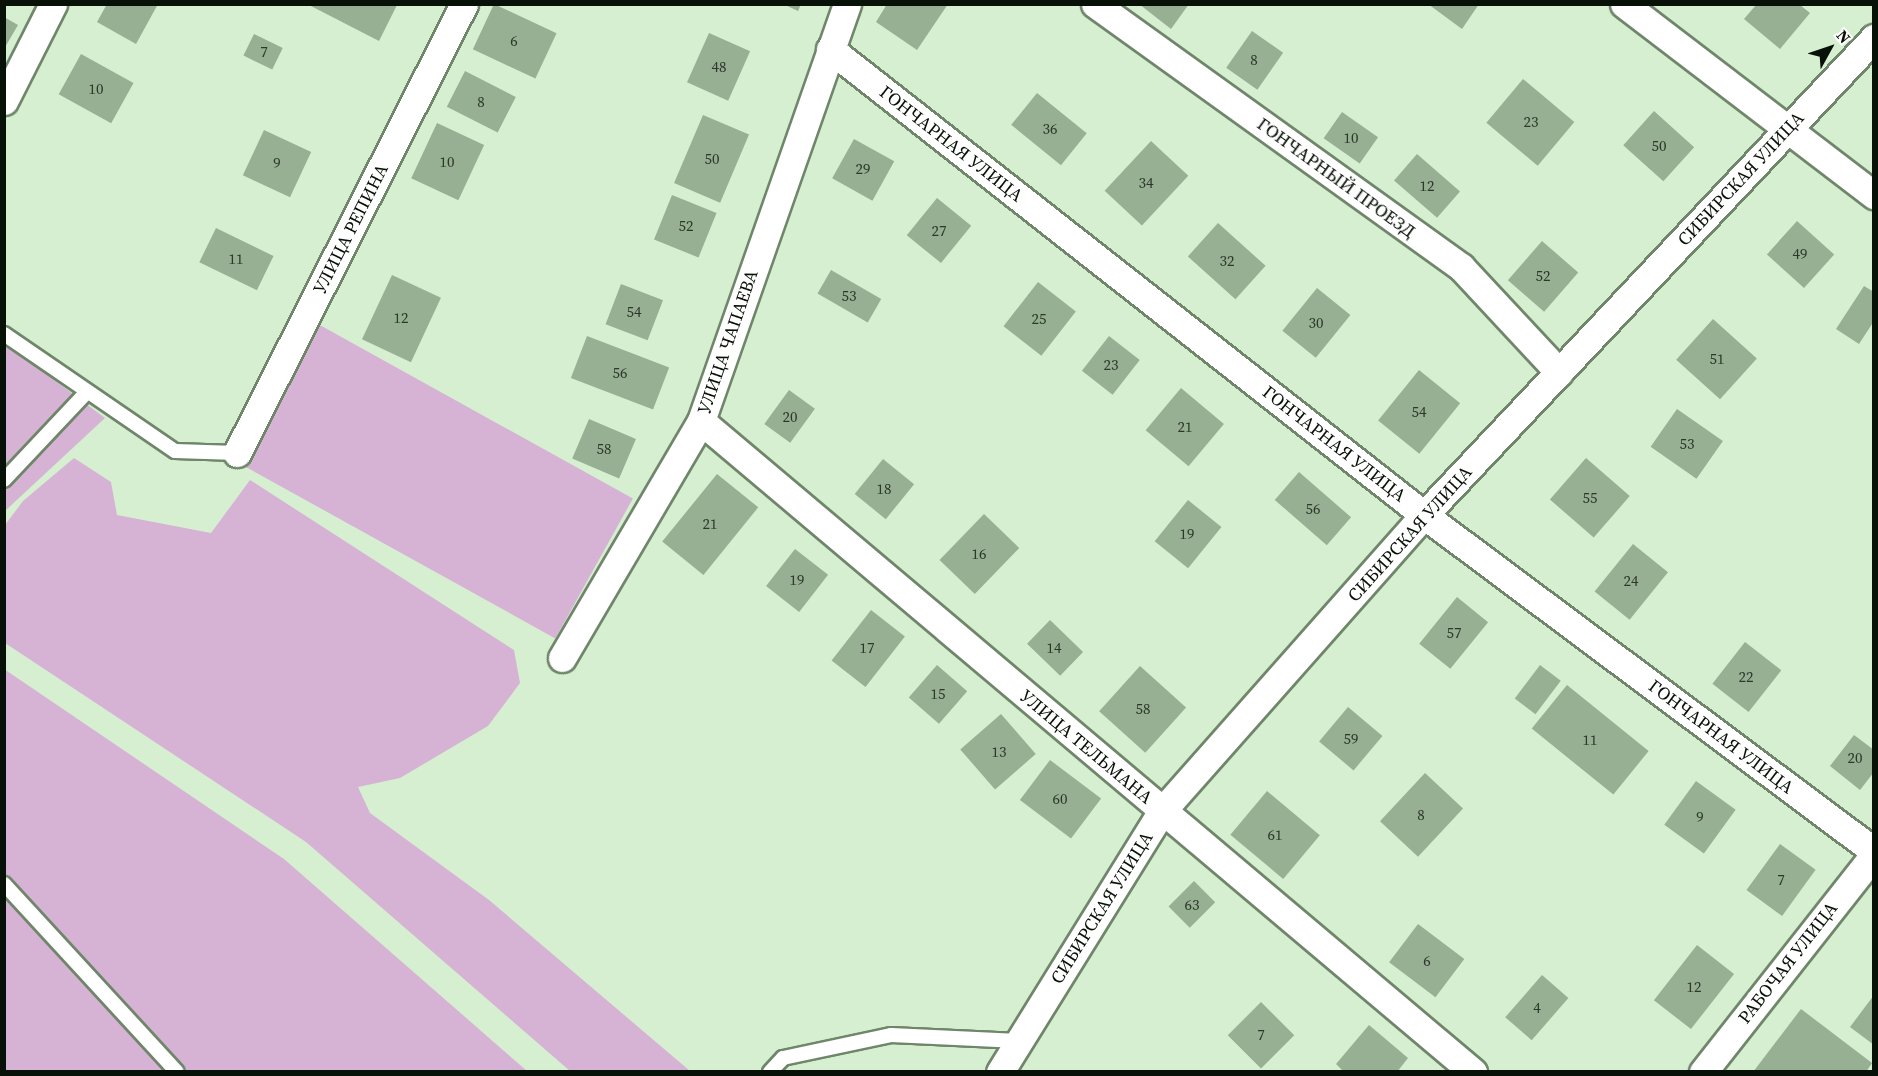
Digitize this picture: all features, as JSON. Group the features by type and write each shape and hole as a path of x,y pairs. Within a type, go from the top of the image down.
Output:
{"street":[{"path":"4,101 53,4"},
{"name":"УЛИЦА РЕПИНА","path":"237,453 464,4"},
{"name":"УЛИЦА ЧАПАЕВА","path":"562,658 701,421 847,4"},
{"name":"ГОНЧАРНЫЙ ПРОЕЗД","path":"1095,4 1461,267 1559,372"},
{"path":"1624,4 1874,195"},
{"name":"СИБИРСКАЯ УЛИЦА","path":"1000,1071 1162,811 1425,515 1874,38"},
{"name":"ГОНЧАРНАЯ УЛИЦА","path":"830,49 1425,515 1874,853"},
{"name":"УЛИЦА ТЕЛЬМАНА","path":"701,421 1473,1071"},
{"name":"РАБОЧАЯ УЛИЦА","path":"1703,1071 1874,853"}],"lane":[{"path":"4,334 86,393 175,451 237,453"},
{"path":"4,480 86,393"},
{"path":"4,884 177,1071"},
{"path":"770,1071 783,1058 891,1035 1019,1041"}],"shaded area":[{"path":"318,324 633,499 555,638 240,464"},
{"path":"5,343 105,418 5,511"},
{"path":"74,458 111,482 117,515 211,533 250,480 514,650 520,683 488,726 400,778 358,787 370,813 489,900 690,1071 570,1071 306,842 5,643 5,525 23,501"},
{"path":"4,669 284,859 527,1071 5,1071"}],"building":[{"path":"107,4 158,4 136,44 97,22"},
{"path":"494,4 557,33 535,78 473,49"},
{"path":"783,4 801,4 798,11"},
{"path":"887,4 948,4 917,50 876,22"},
{"path":"1139,4 1189,4 1171,29"},
{"path":"1428,4 1479,4 1462,29"},
{"path":"309,5 397,5 379,41"},
{"path":"1756,5 1800,5 1810,13 1780,49 1744,19"},
{"path":"4,17 18,25 4,49"},
{"path":"1252,31 1283,53 1257,90 1226,68"},
{"path":"709,33 750,51 728,101 687,82"},
{"path":"254,34 283,48 272,70 243,56"},
{"path":"81,54 133,83 111,123 59,94"},
{"path":"465,71 516,97 498,133 447,107"},
{"path":"1523,79 1574,122 1538,166 1486,123"},
{"path":"1037,93 1087,133 1061,165 1011,125"},
{"path":"1654,111 1694,147 1663,181 1623,145"},
{"path":"1342,112 1378,137 1360,163 1324,138"},
{"path":"703,115 749,135 720,203 674,183"},
{"path":"437,123 484,145 458,200 411,178"},
{"path":"264,130 311,152 290,197 243,175"},
{"path":"854,139 894,161 872,201 832,178"},
{"path":"1151,141 1188,176 1142,226 1105,191"},
{"path":"1417,154 1460,191 1437,218 1394,180"},
{"path":"672,195 717,213 699,257 654,240"},
{"path":"937,198 971,226 941,263 907,235"},
{"path":"1797,221 1834,254 1804,288 1767,254"},
{"path":"1218,223 1266,266 1235,299 1188,256"},
{"path":"216,228 274,256 257,290 199,262"},
{"path":"1542,241 1578,272 1544,312 1508,280"},
{"path":"831,270 881,299 868,322 818,293"},
{"path":"392,275 441,298 411,362 362,339"},
{"path":"1038,282 1076,312 1041,356 1004,326"},
{"path":"621,284 663,300 648,340 606,324"},
{"path":"1864,286 1874,292 1874,321 1859,344 1836,329"},
{"path":"1317,288 1350,315 1316,358 1282,331"},
{"path":"1713,319 1757,358 1720,399 1676,360"},
{"path":"587,336 669,368 653,410 571,378"},
{"path":"1109,336 1140,360 1113,395 1082,371"},
{"path":"1419,370 1460,403 1419,454 1378,421"},
{"path":"1181,388 1224,424 1189,466 1146,430"},
{"path":"789,390 815,409 790,443 764,424"},
{"path":"1677,409 1723,441 1696,479 1651,447"},
{"path":"589,419 636,439 619,479 572,459"},
{"path":"1586,458 1630,496 1594,538 1550,500"},
{"path":"883,459 914,484 886,519 855,494"},
{"path":"1299,472 1351,517 1327,545 1275,500"},
{"path":"717,474 758,507 703,575 662,542"},
{"path":"1188,500 1221,527 1188,568 1155,541"},
{"path":"984,514 1019,548 975,594 940,560"},
{"path":"1633,544 1668,572 1630,620 1595,591"},
{"path":"795,549 828,575 799,612 766,586"},
{"path":"1457,597 1488,622 1450,669 1419,644"},
{"path":"871,610 905,636 865,687 832,660"},
{"path":"1050,620 1083,652 1060,676 1027,644"},
{"path":"1745,642 1781,670 1749,712 1712,684"},
{"path":"937,665 967,691 939,724 909,697"},
{"path":"1540,665 1561,681 1535,714 1515,699"},
{"path":"1140,666 1186,707 1145,753 1099,711"},
{"path":"1567,685 1649,751 1613,795 1532,729"},
{"path":"1348,707 1382,736 1354,770 1319,741"},
{"path":"1001,714 1036,754 995,789 960,749"},
{"path":"1854,735 1874,750 1874,772 1860,790 1830,766"},
{"path":"1050,760 1101,799 1071,838 1020,800"},
{"path":"1425,773 1463,808 1418,857 1380,821"},
{"path":"1696,781 1736,810 1704,853 1664,825"},
{"path":"1267,791 1320,835 1283,879 1230,835"},
{"path":"1780,844 1816,870 1782,916 1746,890"},
{"path":"1194,881 1215,902 1190,928 1169,906"},
{"path":"1418,924 1464,959 1435,997 1389,962"},
{"path":"1697,945 1734,974 1691,1029 1654,1000"},
{"path":"1542,975 1568,998 1532,1040 1505,1017"},
{"path":"1874,995 1874,1045 1850,1027"},
{"path":"1261,1002 1294,1035 1261,1068 1228,1035"},
{"path":"1801,1009 1872,1063 1866,1072 1753,1072"},
{"path":"1369,1025 1408,1058 1397,1072 1344,1072 1336,1064"}]}
